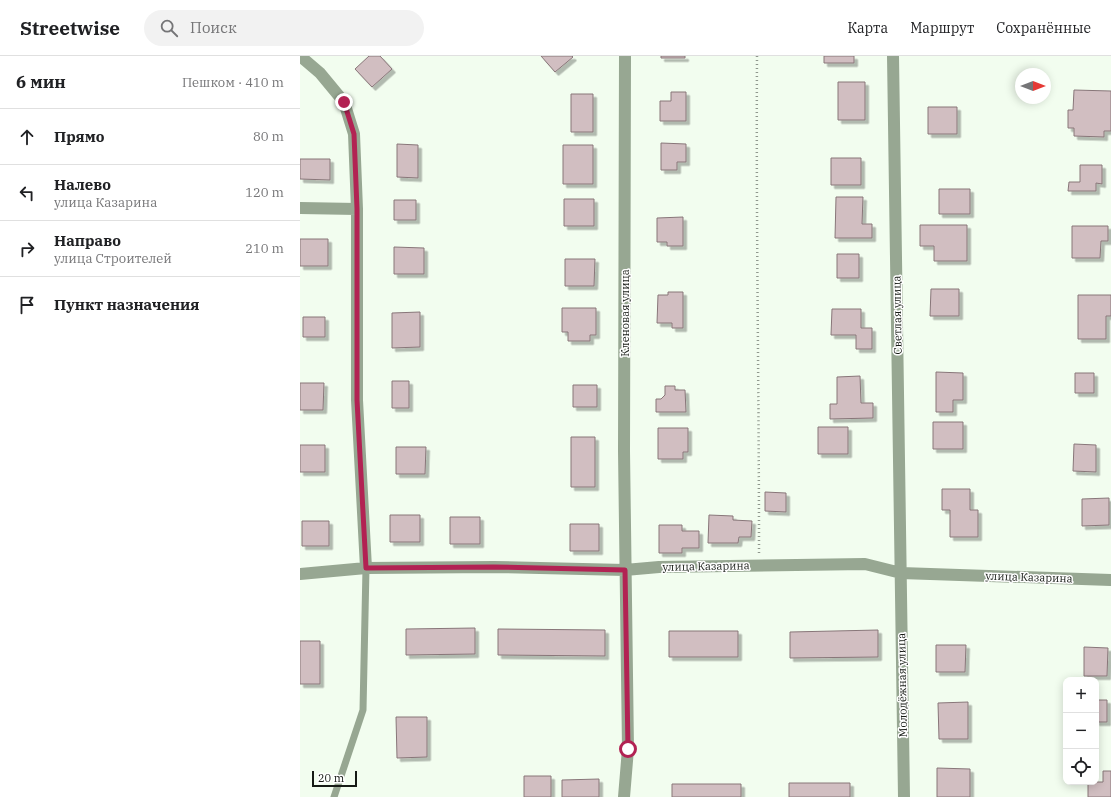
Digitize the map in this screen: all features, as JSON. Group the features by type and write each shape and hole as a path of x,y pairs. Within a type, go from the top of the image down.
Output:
{"street":[{"path":"300,56 320,73 344,102 354,134 357,209 357,400 366,568"},
{"name":"Кленовая улица","path":"624,797 628,749 625,570 625,56"},
{"name":"Светлая улица","path":"893,56 901,573"},
{"path":"300,208 357,209"},
{"name":"улица Казарина","path":"300,574 366,568 494,567 625,570 659,567 865,564 901,573 1111,580"},
{"name":"Молодёжная улица","path":"901,573 904,797"}],"lane":[{"path":"334,797 363,710 366,568"}],"path":[{"path":"757,56 756,172 759,349 759,566"}],"building":[{"path":"369,56 380,56 392,69 372,87 355,69"},
{"path":"541,56 572,56 573,57 555,72"},
{"path":"661,56 685,56 685,58 661,58"},
{"path":"824,56 854,56 854,63 824,63"},
{"path":"838,82 865,82 865,120 838,120"},
{"path":"1074,90 1111,91 1111,131 1104,131 1104,137 1074,136 1074,128 1068,128 1068,110 1073,110"},
{"path":"671,92 686,92 686,121 660,121 660,101 671,101"},
{"path":"571,94 593,94 593,132 571,132"},
{"path":"928,107 957,107 957,134 928,134"},
{"path":"661,143 686,144 686,162 677,162 677,170 661,170"},
{"path":"397,144 418,145 418,178 397,177"},
{"path":"563,145 593,145 593,184 563,184"},
{"path":"831,158 861,158 861,185 831,185"},
{"path":"300,159 330,159 330,180 300,179"},
{"path":"1080,165 1102,165 1102,184 1096,183 1096,191 1068,191 1069,182 1080,182"},
{"path":"939,189 970,189 970,214 939,214"},
{"path":"836,197 863,197 862,224 872,224 872,238 835,238"},
{"path":"564,199 594,199 594,226 564,226"},
{"path":"394,200 416,200 416,220 394,220"},
{"path":"683,217 683,246 667,246 667,242 657,242 657,218"},
{"path":"920,225 967,225 967,261 934,261 934,246 920,246"},
{"path":"1072,226 1108,226 1108,241 1101,241 1100,258 1072,258"},
{"path":"300,239 328,239 328,266 300,266"},
{"path":"394,247 424,248 424,274 394,274"},
{"path":"837,254 859,254 859,278 837,278"},
{"path":"565,259 595,259 594,286 565,286"},
{"path":"931,289 959,289 959,316 930,316"},
{"path":"668,292 683,292 683,328 672,328 672,323 657,323 658,295 668,295"},
{"path":"1078,295 1111,295 1111,316 1106,316 1106,339 1078,339"},
{"path":"562,308 596,308 596,335 590,335 590,341 568,341 568,332 562,332"},
{"path":"832,309 861,309 861,328 872,328 872,349 856,349 856,335 831,335"},
{"path":"420,312 420,347 392,348 392,313"},
{"path":"303,317 325,317 325,337 303,337"},
{"path":"936,372 963,373 963,400 953,400 953,412 936,412"},
{"path":"1075,373 1094,373 1094,393 1075,393"},
{"path":"860,376 861,403 873,403 873,418 830,419 830,404 837,404 837,377"},
{"path":"392,381 409,381 409,408 392,408"},
{"path":"300,383 324,383 323,410 300,410"},
{"path":"573,385 597,385 597,407 573,407"},
{"path":"665,386 675,386 675,390 685,390 686,412 656,412 656,399 661,399 665,395"},
{"path":"933,422 963,422 963,449 933,449"},
{"path":"818,427 848,427 848,454 818,454"},
{"path":"658,428 688,428 688,452 683,452 683,459 658,459"},
{"path":"571,437 595,437 595,487 571,487"},
{"path":"1074,444 1096,445 1096,472 1073,471"},
{"path":"300,445 325,445 325,472 300,472"},
{"path":"396,447 426,447 425,474 396,474"},
{"path":"942,489 970,489 970,510 978,510 978,537 950,537 950,510 942,510"},
{"path":"765,492 786,493 786,512 765,511"},
{"path":"1109,498 1109,525 1082,526 1082,499"},
{"path":"390,515 420,515 420,542 390,542"},
{"path":"709,515 733,516 733,520 752,521 751,537 739,537 738,543 708,543"},
{"path":"450,517 480,517 480,544 450,544"},
{"path":"302,521 329,521 329,546 302,546"},
{"path":"570,524 599,524 599,551 570,551"},
{"path":"659,525 682,525 682,531 699,531 699,548 682,548 682,553 659,553"},
{"path":"475,628 475,654 406,655 406,629"},
{"path":"498,629 605,630 605,656 498,655"},
{"path":"878,630 878,657 790,658 790,632"},
{"path":"669,631 738,631 738,657 669,657"},
{"path":"300,641 320,641 320,684 300,684"},
{"path":"936,645 966,645 965,672 936,672"},
{"path":"1084,647 1108,648 1107,676 1084,676"},
{"path":"1099,700 1107,700 1107,722 1099,722"},
{"path":"968,702 968,739 939,739 938,703"},
{"path":"396,717 427,717 427,757 397,758"},
{"path":"937,768 970,769 970,797 937,797"},
{"path":"1103,771 1111,771 1111,797 1088,797 1088,785 1099,785 1099,782 1103,782"},
{"path":"524,776 551,776 551,797 524,797"},
{"path":"599,779 599,797 562,797 562,780"},
{"path":"789,783 850,783 850,797 789,797"},
{"path":"672,784 741,784 741,797 672,797"}],"route":[{"path":"344,102 354,134 357,209 357,400 366,568 494,567 625,570 628,749"}]}
